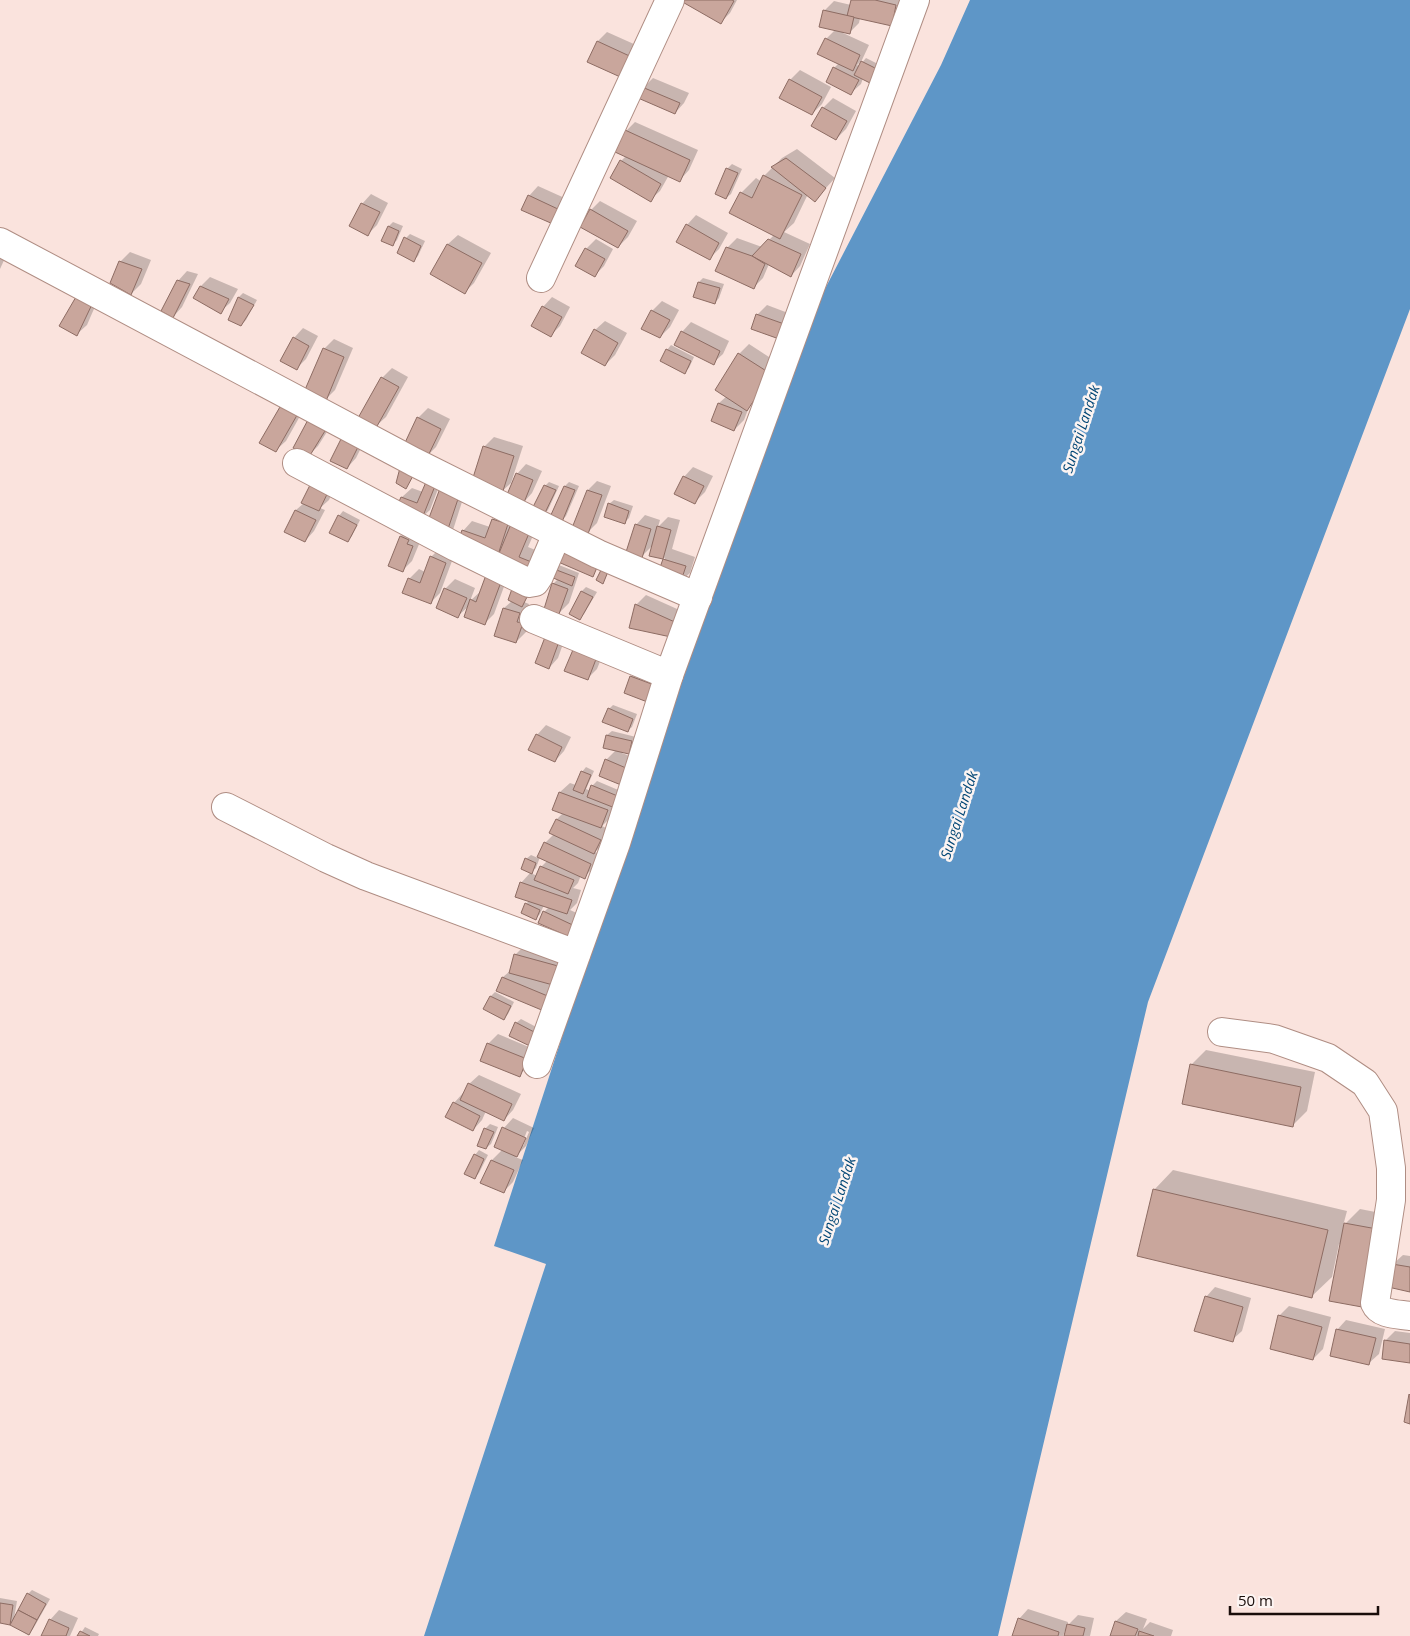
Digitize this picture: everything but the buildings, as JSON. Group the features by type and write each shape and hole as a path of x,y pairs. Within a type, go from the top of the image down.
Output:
{"street":[{"path":"541,278 670,0"},
{"path":"537,1064 616,843 658,716 669,675 915,0"},
{"path":"0,242 414,462 598,554 698,597"},
{"path":"297,463 528,583 535,582 539,576 557,534"},
{"path":"534,619 669,675"},
{"path":"226,807 326,858 366,876 576,954"},
{"path":"1222,1032 1274,1039 1328,1058 1365,1083 1383,1111 1391,1168 1391,1200 1375,1303 1377,1308 1385,1312 1410,1316"}],"water":[{"name":"Sungai Landak","path":"970,0 1410,0 1410,309 1148,1002 998,1636 424,1636 546,1264 494,1246 643,788 799,339 941,65"}]}
